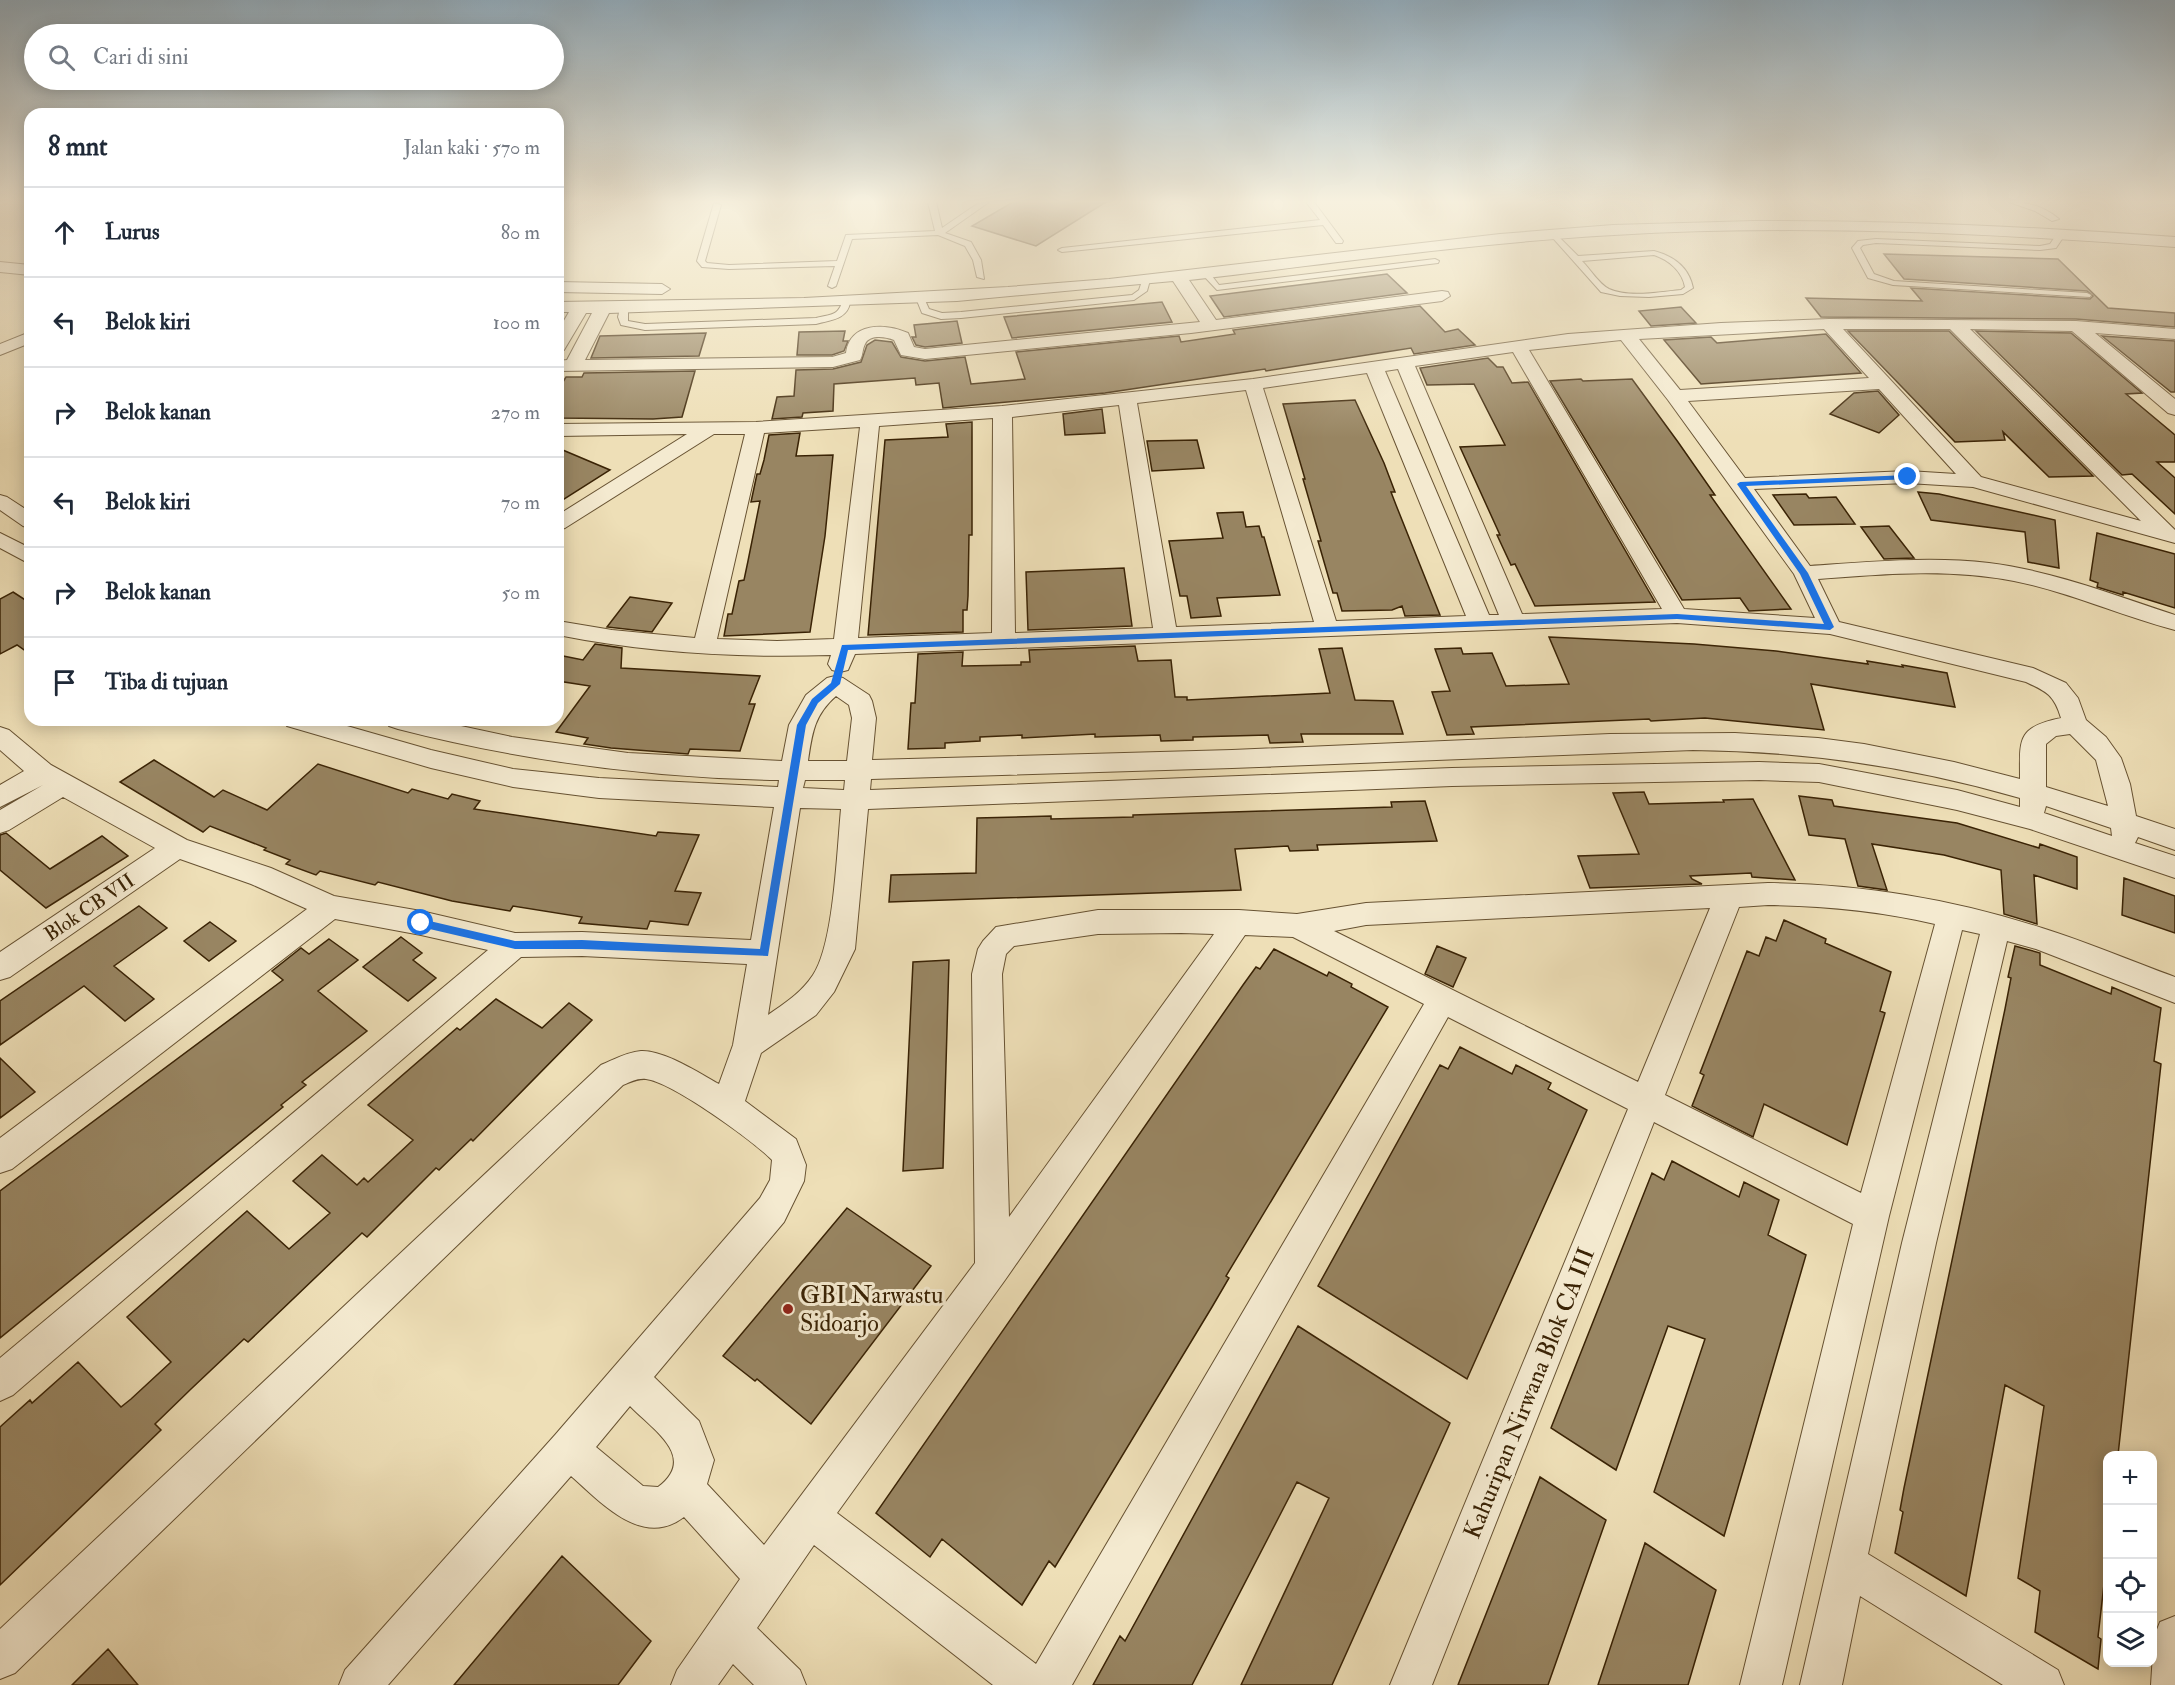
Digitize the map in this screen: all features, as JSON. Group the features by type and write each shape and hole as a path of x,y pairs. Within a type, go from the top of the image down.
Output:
{"street":[{"path":"565,309 846,302 1133,281"},
{"path":"1155,281 1176,304 1191,328"},
{"path":"1181,281 1211,325"},
{"path":"826,286 855,285"},
{"path":"564,287 681,288"},
{"path":"565,366 842,361 854,356 861,338 870,334 887,332 902,337 907,351 925,354 1191,328 1442,297"},
{"path":"565,366 603,309"},
{"path":"1829,324 1974,481"},
{"path":"564,430 756,429 1002,412 1253,384 1568,339 1626,335 1829,324 2076,326 2175,334"},
{"path":"1955,324 2171,536"},
{"path":"2076,326 2175,409"},
{"path":"1626,335 1675,396 1804,573 1830,627"},
{"path":"0,350 24,340"},
{"path":"1519,347 1677,616"},
{"path":"1405,363 1514,623"},
{"path":"1374,367 1481,624"},
{"path":"1675,396 1883,383"},
{"path":"1253,384 1327,628"},
{"path":"1127,399 1166,634"},
{"path":"1002,412 1004,640"},
{"path":"727,1106 748,1045 801,725 815,701 835,684 845,647 870,421"},
{"path":"564,520 710,429"},
{"path":"704,647 756,429"},
{"path":"1740,484 1908,477 1974,481 2171,536"},
{"path":"0,501 24,518"},
{"path":"0,539 24,553"},
{"path":"1804,573 1929,566 1992,570 2081,592 2175,623"},
{"path":"564,629 640,641 704,647 777,649 1677,616 1830,627 2033,676 2053,684 2065,693 2075,724 2096,741 2110,760 2124,822 2126,849"},
{"path":"748,1045 805,1006 824,983 840,949 864,718 860,701 835,684"},
{"path":"2033,820 2033,741 2049,729 2075,724"},
{"path":"317,726 431,759 513,778 610,789 791,783 860,770 1664,741 1743,741 1821,747 1910,761 2032,792 2175,840"},
{"path":"420,726 456,736 606,760 683,766 791,783 854,800 1452,777 1759,771 1819,773 1946,797 2033,820 2175,867"},
{"path":"0,736 52,779 177,847 261,876 330,907 421,923 515,945 582,944 765,953"},
{"path":"1441,750 1452,777"},
{"path":"0,797 52,779"},
{"path":"0,823 52,779"},
{"name":"Blok CB VII","path":"0,968 177,847"},
{"path":"993,1268 987,974 993,949 1006,935 1098,922 1239,922 1297,926 1366,914 1768,894 1828,895 1903,905 1996,926 2041,939 2175,990"},
{"name":"Kahuripan Nirwana Blok CA III","path":"1411,1685 1728,897"},
{"path":"0,1158 330,907"},
{"path":"1761,1685 1872,1216 1951,916"},
{"path":"692,1685 766,1577 993,1268 1239,922"},
{"path":"1297,926 1872,1216"},
{"path":"1821,1685 1846,1564 1917,1254 1996,926"},
{"path":"0,1382 515,945"},
{"path":"1048,1685 1442,1000"},
{"path":"0,1658 612,1075 632,1066 646,1065 664,1069 727,1106 785,1150 790,1166 786,1186 772,1210 629,1379 360,1685"},
{"path":"569,1449 635,1505 664,1507 686,1490 695,1460 686,1435 629,1379"},
{"path":"686,1490 766,1577"},
{"path":"810,1517 1028,1685"},
{"path":"1846,1564 2043,1685"},
{"path":"730,1632 785,1685"},
{"path":"2172,1685 2175,1637"}],"lane":[{"path":"826,286 829,281"},
{"path":"1211,281 1217,288 1275,281"},
{"path":"1596,281 1604,290 1620,294 1648,295 1683,292 1689,288 1689,281"},
{"path":"1886,281 1893,283 2087,295"}],"building":[{"path":"1334,281 1394,281 1407,293 1224,317 1210,296"},
{"path":"1929,281 2080,281 2108,308 2175,313 2175,327 2076,319 1821,317 1806,298 1922,301 1911,288 2090,299 2093,296 2087,291"},
{"path":"1162,302 1172,322 1012,338 1004,317"},
{"path":"1420,306 1445,332 1458,329 1475,345 1414,354 1411,348 1105,393 943,408 939,383 916,385 915,378 834,384 833,411 803,413 802,417 772,419 777,397 794,396 796,370 833,369 861,362 867,345 875,340 892,342 901,357 925,361 965,357 971,384 1025,379 1016,352 1179,336 1181,342 1235,334 1233,330"},
{"path":"1681,307 1696,323 1651,326 1639,311"},
{"path":"957,321 962,343 925,347 916,345 912,337 916,337 914,325"},
{"path":"845,331 843,341 848,341 844,351 832,355 797,355 799,332"},
{"path":"1848,331 1949,331 2093,476 2049,477 2003,432 2005,440 1955,442"},
{"path":"1976,331 2071,333 2142,393 2126,394 2175,435 2175,462 2157,462 2175,478 2175,514 2132,474 2122,475"},
{"path":"706,333 699,356 591,358 600,336"},
{"path":"1826,334 1861,373 1701,384 1664,340 1711,337 1717,343"},
{"path":"2102,336 2175,341 2175,392 2171,392"},
{"path":"1488,358 1497,367 1503,367 1512,383 1528,382 1655,602 1535,606 1515,564 1511,565 1497,535 1500,535 1460,447 1505,445 1474,384 1427,385 1420,368"},
{"path":"695,371 682,417 564,418 564,380 566,377 582,377 584,373"},
{"path":"1581,379 1583,381 1632,379 1715,495 1710,495 1791,609 1749,611 1740,598 1682,600 1550,381"},
{"path":"1878,391 1899,415 1879,433 1830,414 1854,393"},
{"path":"1355,400 1384,463 1395,492 1391,492 1440,615 1405,616 1402,606 1392,610 1342,611 1337,593 1333,593 1318,541 1321,541 1303,479 1305,479 1283,404"},
{"path":"1102,409 1105,433 1065,435 1063,414"},
{"path":"972,422 972,535 969,535 968,596 967,610 963,610 963,632 868,635 885,440 948,437 946,424"},
{"path":"800,433 796,456 833,455 825,536 810,632 724,636 728,614 732,614 739,581 744,580 760,501 751,502 769,435"},
{"path":"1197,440 1204,468 1152,471 1147,441"},
{"path":"564,451 610,470 564,499"},
{"path":"1918,492 1939,494 2055,520 2059,568 2028,562 2025,532 1931,520"},
{"path":"1806,494 1809,498 1836,497 1855,524 1794,525 1773,495"},
{"path":"1243,512 1246,527 1259,526 1262,537 1264,537 1280,595 1217,598 1221,616 1191,618 1187,596 1180,596 1169,541 1223,538 1217,513"},
{"path":"1889,526 1914,558 1884,559 1861,527"},
{"path":"2097,533 2175,554 2175,608 2123,592 2123,595 2097,587 2098,583 2090,580"},
{"path":"1124,568 1132,626 1028,630 1026,572"},
{"path":"13,592 24,599 24,650 17,645 0,654 0,599"},
{"path":"630,597 672,603 652,632 607,627"},
{"path":"1549,637 1694,644 1776,651 1868,664 1867,661 1903,667 1902,665 1947,673 1955,707 1811,684 1824,730 1705,718 1471,727 1474,734 1447,735 1432,692 1450,691 1435,649 1461,648 1463,654 1492,653 1506,686 1569,684"},
{"path":"595,644 622,648 621,668 760,676 749,704 755,704 740,751 690,749 688,754 611,748 584,744 588,738 556,732 560,726 564,726 564,721 590,686 564,682 564,656 583,660"},
{"path":"1135,646 1138,661 1171,660 1175,697 1187,697 1187,700 1330,693 1319,649 1342,648 1355,700 1393,701 1403,734 1301,734 1303,742 1270,743 1268,735 1193,737 1193,740 1161,741 1160,735 1095,737 1095,734 1022,738 1022,735 980,737 980,741 945,743 945,748 908,749 911,703 915,703 918,654 963,652 962,666 1021,665 1021,662 1030,662 1029,650"},
{"path":"154,760 214,797 223,790 267,810 318,764 408,793 412,789 448,799 452,794 480,801 474,809 656,836 658,832 699,835 675,891 701,893 688,925 650,921 647,929 579,923 582,917 513,906 510,911 452,901 378,882 375,885 320,871 316,875 286,864 290,860 264,850 266,848 210,826 203,832 120,782"},
{"path":"1644,792 1649,804 1753,799 1795,880 1752,877 1751,873 1690,876 1702,884 1590,888 1578,856 1639,854 1613,793"},
{"path":"1799,796 1832,800 1834,806 1957,823 2039,848 2040,844 2077,857 2077,889 2034,875 2037,924 2004,914 2001,870 1944,855 1872,844 1887,890 1858,886 1845,839 1809,835"},
{"path":"1425,801 1437,841 1317,845 1318,850 1290,851 1288,846 1235,849 1241,890 889,902 891,875 976,873 977,818 1133,817 1133,815 1392,807 1391,802"},
{"path":"6,833 50,869 102,836 128,856 46,908 0,870 0,835"},
{"path":"2124,878 2175,896 2175,933 2122,915"},
{"path":"139,906 167,928 114,966 154,999 125,1021 84,986 0,1045 0,1001"},
{"path":"1784,920 1826,939 1825,943 1891,972 1880,1011 1885,1013 1847,1145 1764,1104 1753,1137 1692,1106 1704,1075 1700,1073 1747,951 1759,956 1766,937 1776,941"},
{"path":"210,922 236,941 209,961 184,941"},
{"path":"401,937 422,953 413,960 436,978 408,1001 363,967"},
{"path":"329,939 358,960 318,991 367,1031 302,1082 306,1085 281,1105 283,1107 0,1338 0,1191 283,980 272,971 301,948 309,954"},
{"path":"1437,946 1466,958 1453,987 1425,974"},
{"path":"2015,946 2040,953 2040,965 2111,994 2112,987 2161,1008 2154,1061 2161,1064 2118,1451 2103,1451 2103,1593 2098,1637 2101,1639 2098,1669 2035,1632 2040,1591 2018,1578 2044,1406 2005,1385 1966,1596 1895,1553 1903,1512 1900,1510 1904,1488 2005,1009 2011,978 2008,977"},
{"path":"1274,949 1327,976 1329,972 1388,1007 1226,1276 1229,1278 1212,1307 1055,1567 1049,1561 1022,1605 942,1539 930,1557 876,1513 1243,985 1256,967 1260,969"},
{"path":"949,960 943,1168 903,1171 913,962"},
{"path":"496,999 542,1028 569,1003 592,1020 473,1141 471,1139 439,1170 436,1168 367,1237 362,1233 248,1342 244,1339 191,1389 155,1424 161,1430 0,1585 0,1427 30,1400 32,1403 78,1362 121,1407 131,1399 171,1362 127,1317 247,1211 289,1249 330,1213 293,1181 322,1155 357,1185 364,1178 368,1182 413,1140 368,1105 457,1028 460,1030"},
{"path":"1460,1047 1512,1074 1516,1065 1551,1083 1548,1089 1587,1110 1467,1379 1318,1286 1440,1065 1448,1069"},
{"path":"0,1058 35,1092 0,1118"},
{"path":"1672,1161 1739,1197 1744,1182 1779,1200 1768,1235 1806,1255 1724,1536 1654,1492 1705,1339 1668,1326 1616,1470 1551,1428 1652,1173 1664,1180"},
{"path":"847,1208 931,1266 811,1424 757,1379 755,1381 723,1356"},
{"path":"1298,1326 1450,1423 1332,1685 1241,1685 1329,1498 1297,1482 1192,1685 1093,1685 1120,1636 1125,1641"},
{"path":"1540,1477 1606,1520 1548,1685 1458,1685"},
{"path":"1645,1543 1716,1590 1688,1685 1598,1685"},
{"path":"562,1556 651,1641 618,1685 454,1685"},
{"path":"108,1649 138,1685 72,1685"}],"place":[{"name":"GBI Narwastu Sidoarjo","path":"788,1309"}],"route":[{"path":"421,923 515,945 582,944 765,953 801,725 815,701 835,684 845,647 1677,616 1830,627 1804,573 1740,484 1908,477"}]}
